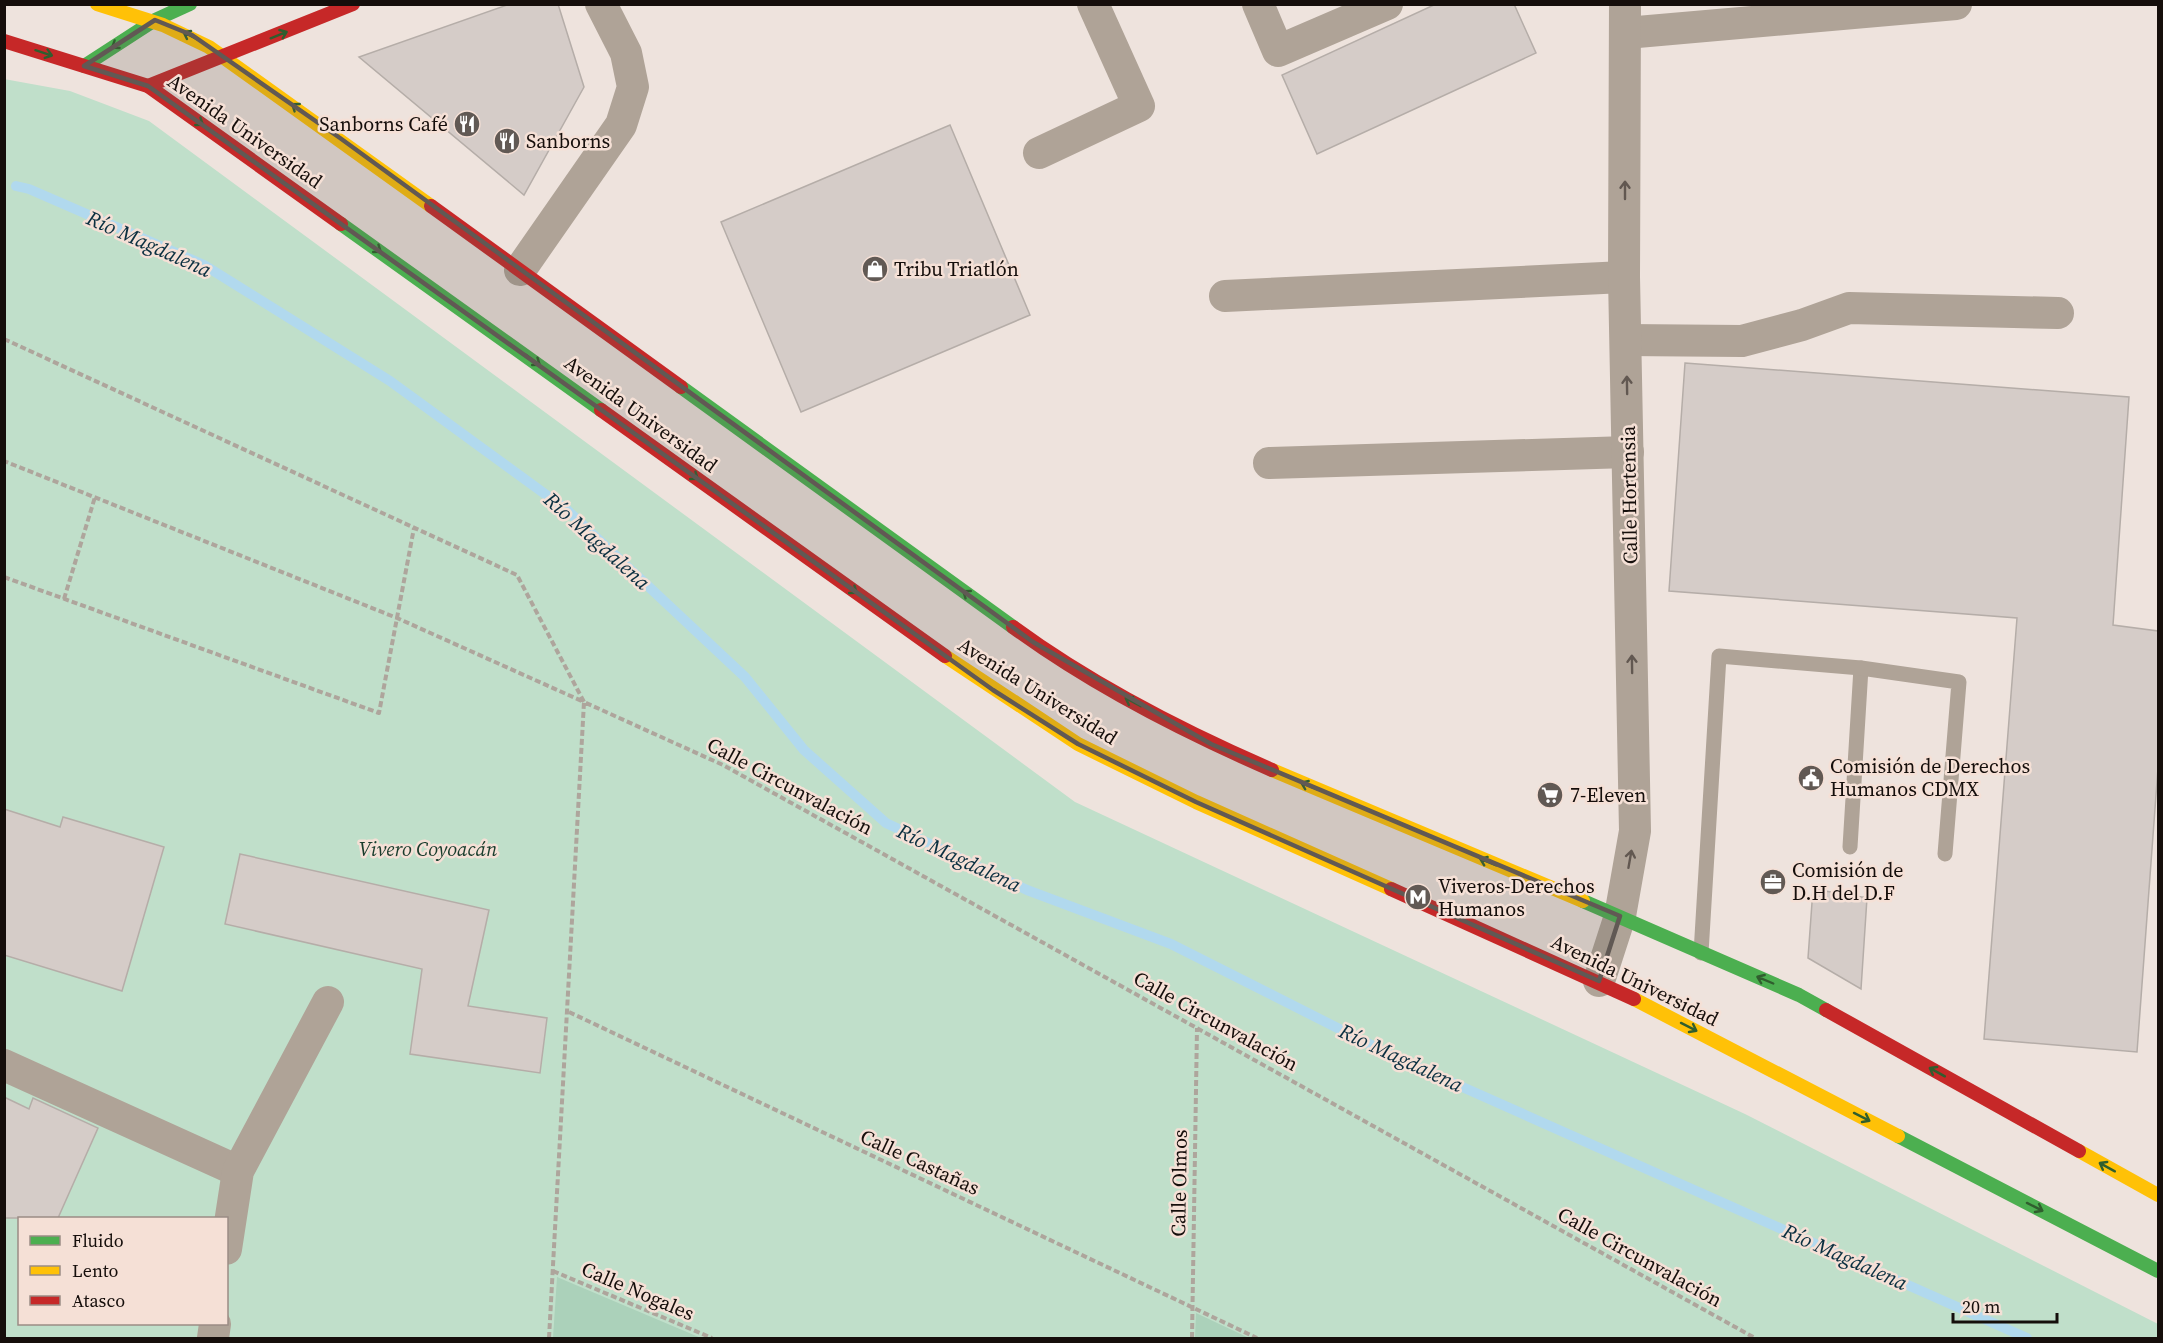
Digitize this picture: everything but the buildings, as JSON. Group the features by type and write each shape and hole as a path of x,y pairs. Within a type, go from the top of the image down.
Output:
{"main road":[{"name":"Avenida Universidad","path":"97,4 155,20 192,35 225,57 1033,642 1106,687 1211,744 1620,916 1799,995 2158,1195"},
{"path":"84,66 155,20 190,4"},
{"path":"148,86 353,4"},
{"name":"Avenida Universidad","path":"4,41 148,86 993,690 1078,744 1196,802 1599,981 2158,1271"}],"street":[{"path":"520,270 621,125 633,87 626,53 602,4"},
{"path":"1039,153 1139,106 1093,4"},
{"path":"1258,4 1278,51 1388,4"},
{"path":"1626,19 1956,4"},
{"name":"Calle Hortensia","path":"1599,981 1620,916 1635,831 1624,277 1626,19"},
{"path":"1225,296 1624,277"},
{"path":"1626,340 1742,341 1802,325 1849,308 2058,313"},
{"path":"1269,463 1628,452"},
{"path":"228,1236 238,1171 328,1002"},
{"path":"4,1065 238,1171"}],"lane":[{"path":"1701,953 1719,656 1861,668 1959,682 1945,854"},
{"path":"1850,847 1861,668"}],"path":[{"path":"4,339 517,575 584,702 569,1012 549,1338"},
{"name":"Calle Circunvalación","path":"4,461 397,618 723,765 1755,1338"},
{"path":"64,599 96,497"},
{"path":"4,577 379,713 414,528"},
{"name":"Calle Castañas","path":"569,1012 1257,1338"},
{"name":"Calle Olmos","path":"1192,1338 1197,1028"},
{"name":"Calle Nogales","path":"553,1270 712,1338"}],"highlighted area":[{"path":"155,20 192,35 340,138 1033,642 1211,744 1620,916 1599,981 1196,802 1078,744 993,690 148,86 84,66"}],"green space":[{"name":"Vivero Coyoacán","path":"4,79 70,91 149,121 1075,802 1745,1114 2158,1324 2158,1338 5,1338"},
{"path":"557,1277 701,1338 553,1338"},
{"path":"1196,1313 1249,1338 1195,1338"}],"waterway":[{"name":"Río Magdalena","path":"16,186 29,189 204,265 390,381 567,510 745,677 804,750 886,823 1027,890 1171,944 1397,1058 2027,1338"}],"traffic: fast":[{"path":"84,66 155,20 190,4"},
{"path":"341,224 601,410"},
{"path":"681,387 1013,627"},
{"path":"1583,901 1799,995 1826,1010"},
{"path":"1898,1136 2158,1271"}],"traffic: slow":[{"path":"97,4 163,25 209,47 431,206"},
{"path":"945,656 1078,744 1196,802 1391,889"},
{"path":"1272,770 1583,901"},
{"path":"1634,999 1898,1136"},
{"path":"2079,1151 2158,1195"}],"traffic: jam":[{"path":"148,86 353,4"},
{"path":"4,41 148,86 341,224"},
{"path":"431,206 681,387"},
{"path":"601,410 945,656"},
{"path":"1013,627 1074,668 1138,706 1272,770"},
{"path":"1391,889 1634,999"},
{"path":"1826,1010 2079,1151"}],"place":[{"name":"Sanborns Café","path":"467,124"},
{"name":"Sanborns","path":"507,141"},
{"name":"Tribu Triatlón","path":"875,269"},
{"name":"Comisión de Derechos Humanos CDMX","path":"1811,778"},
{"name":"7-Eleven","path":"1550,795"},
{"name":"Comisión de D.H del D.F","path":"1773,882"},
{"name":"Viveros-Derechos Humanos","path":"1418,897"}]}
